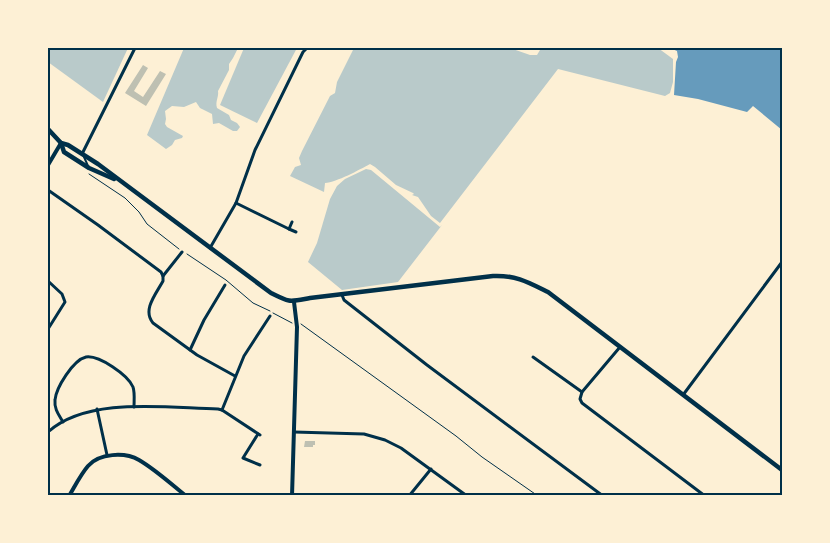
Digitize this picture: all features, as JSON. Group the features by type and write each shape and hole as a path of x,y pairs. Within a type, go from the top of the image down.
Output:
{"main road":[{"path":"48,129 61,143 64,152 89,168 124,185"},
{"path":"61,143 68,145 98,164 272,293 294,302 310,298 342,296 493,276 513,276 548,292 782,470"}],"street":[{"path":"82,154 135,48"},
{"path":"210,248 236,202 255,150 303,52 308,48"},
{"path":"48,165 61,143"},
{"path":"48,190 161,272 163,276"},
{"path":"236,202 296,232"},
{"path":"289,229 292,222"},
{"path":"182,252 163,276 163,281 149,306 149,318 152,323 190,350 235,376"},
{"path":"683,394 782,262"},
{"path":"48,281 62,294 65,302 48,329"},
{"path":"190,350 204,320 226,285"},
{"path":"342,296 344,300 427,365 603,496"},
{"path":"292,496 296,323 294,302"},
{"path":"222,410 244,356 270,316"},
{"path":"620,347 582,392 580,400 705,496"},
{"path":"63,422 56,411 55,400 57,393 71,368 84,357 101,359 125,377 134,389 134,407"},
{"path":"533,357 582,392"},
{"path":"48,432 82,413 97,409 134,407 222,410 259,435 243,458 260,465"},
{"path":"97,409 107,456"},
{"path":"294,432 364,434 396,444 467,496"},
{"path":"69,496 89,464 98,458 116,455 138,459 186,496"},
{"path":"409,496 431,469"}],"lane":[{"path":"82,154 89,168"}],"path":[{"path":"90,174 125,198 139,212 147,224 182,252 226,280 253,302 291,323 303,325 538,496"}],"shaded area":[{"path":"48,48 128,48 103,102 48,62"},
{"path":"184,48 238,48 218,91 217,108 229,115 231,120 240,127 237,131 233,131 219,123 213,124 212,114 200,108 196,102 184,107 172,106 165,111 165,124 183,136 175,140 166,149 147,135"},
{"path":"244,48 297,48 257,123 220,105"},
{"path":"354,48 510,48 530,55 537,55 540,50 538,48 658,48 673,59 673,82 670,93 665,96 558,69 440,223 431,216 418,197 396,185 370,164 342,178 325,183 324,192 290,176 295,167 301,165 299,158 302,151 330,96 335,93 337,82"},
{"path":"366,169 371,170 440,227 442,225 398,282 342,290 308,262 317,243 330,199 337,186 345,179"}],"water":[{"path":"670,48 782,48 782,130 753,106 747,112 698,99 674,95 678,57 677,51"}],"building":[{"path":"143,65 148,68 134,91 143,97 160,71 166,74 146,106 125,93"},
{"path":"305,441 315,441 315,445 313,447 304,447"}]}
